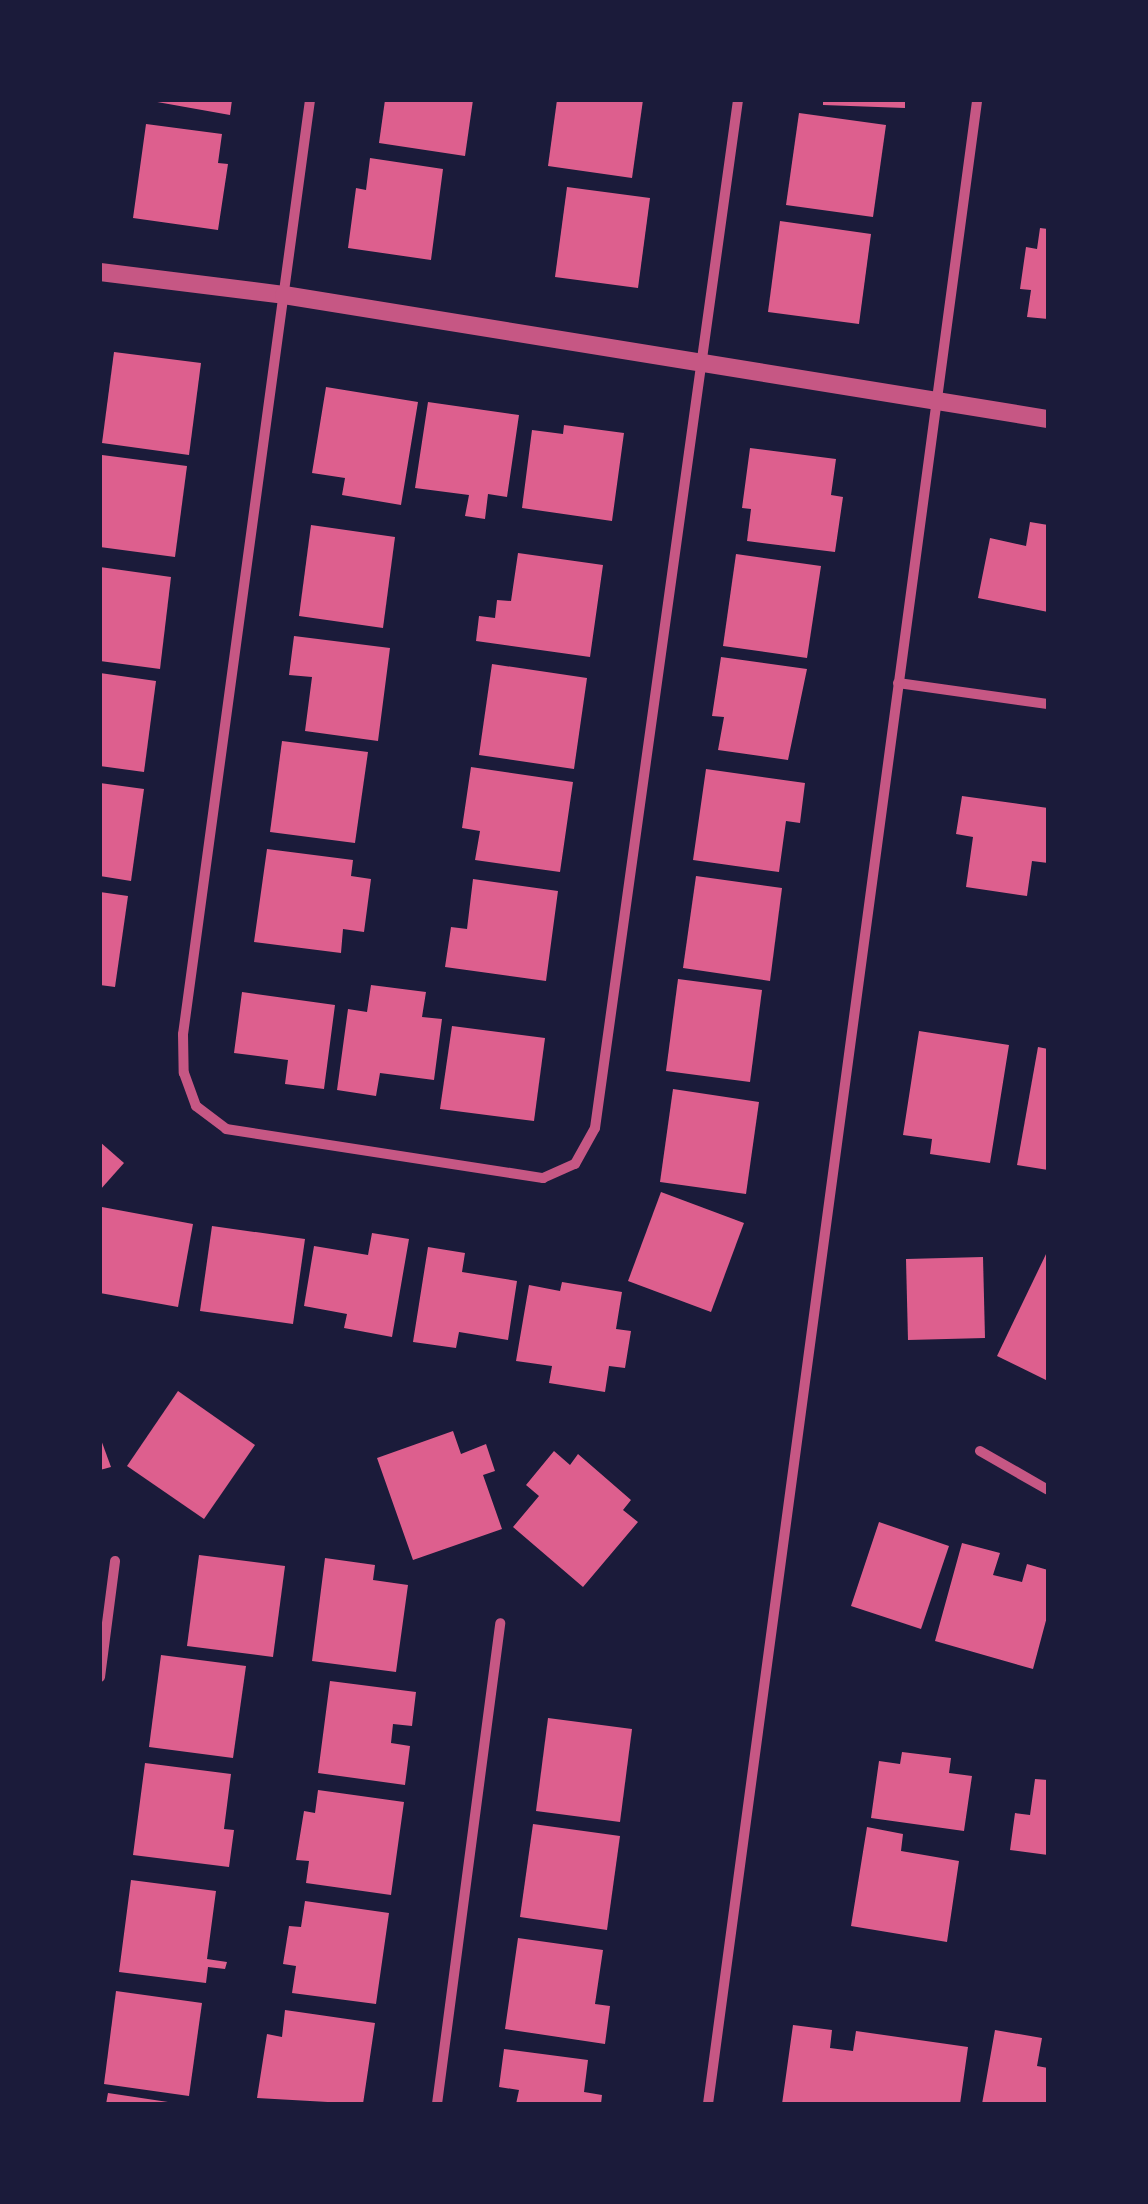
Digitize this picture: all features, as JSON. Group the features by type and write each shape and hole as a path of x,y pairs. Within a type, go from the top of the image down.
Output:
{"street":[{"path":"310,100 184,1034 184,1073 196,1106 226,1129 543,1178 575,1164 595,1128 738,100"},
{"path":"708,2104 978,100"},
{"path":"100,272 284,295 1048,419"},
{"path":"898,683 1048,704"},
{"path":"980,1452 1048,1490"},
{"path":"100,1677 115,1561"},
{"path":"437,2104 500,1623"}],"building":[{"path":"146,100 232,100 230,115"},
{"path":"385,100 473,100 465,156 379,143"},
{"path":"557,100 643,100 632,178 548,166"},
{"path":"823,100 905,100 905,108 823,105"},
{"path":"799,113 886,125 873,217 786,205"},
{"path":"146,124 222,134 218,163 228,164 218,230 133,218"},
{"path":"370,158 443,169 431,260 348,248 356,188 366,190"},
{"path":"567,187 650,198 638,288 555,277"},
{"path":"780,221 871,234 859,324 768,312"},
{"path":"1040,228 1048,229 1048,319 1027,317 1031,290 1020,289 1026,247 1037,249"},
{"path":"114,352 201,363 189,455 102,443"},
{"path":"326,387 418,402 401,505 342,495 345,478 312,473"},
{"path":"428,402 519,415 507,497 488,494 485,519 465,516 469,495 415,488"},
{"path":"564,425 624,433 612,521 522,508 532,430 563,434"},
{"path":"750,448 836,459 831,495 843,497 835,552 747,541 751,509 742,508"},
{"path":"102,455 187,466 175,557 100,547"},
{"path":"1030,522 1048,525 1048,612 978,598 990,538 1026,546"},
{"path":"311,525 395,537 383,628 299,616"},
{"path":"518,553 603,565 590,657 476,641 479,616 495,618 497,600 511,601"},
{"path":"736,554 821,566 807,658 723,646"},
{"path":"100,567 171,577 160,669 100,661"},
{"path":"294,636 390,648 378,741 305,731 312,677 289,675"},
{"path":"721,657 807,669 788,760 718,750 724,717 712,716"},
{"path":"492,664 587,678 574,769 479,755"},
{"path":"100,673 156,681 144,772 100,766"},
{"path":"282,741 368,752 355,843 270,832"},
{"path":"471,767 573,782 560,872 475,860 480,831 462,828"},
{"path":"706,769 805,783 800,823 786,821 779,872 693,860"},
{"path":"100,783 144,789 131,881 100,876"},
{"path":"962,796 1048,808 1048,863 1032,861 1027,896 966,887 973,837 956,834"},
{"path":"267,849 353,860 351,876 371,879 364,932 343,929 341,953 254,942"},
{"path":"696,876 782,888 770,981 683,968"},
{"path":"473,879 558,891 546,981 445,967 451,927 467,929"},
{"path":"100,892 128,896 115,987 100,985"},
{"path":"678,979 762,990 750,1082 666,1071"},
{"path":"371,985 426,992 422,1017 442,1019 434,1080 380,1073 376,1096 337,1090 348,1009 367,1012"},
{"path":"242,992 335,1005 324,1089 285,1084 288,1060 234,1053"},
{"path":"452,1026 545,1038 534,1121 440,1109"},
{"path":"919,1031 1009,1045 990,1163 930,1154 932,1139 903,1135"},
{"path":"1038,1047 1048,1049 1048,1170 1017,1165"},
{"path":"673,1089 759,1102 746,1194 660,1182"},
{"path":"100,1142 124,1163 100,1190"},
{"path":"661,1192 744,1223 711,1312 628,1281"},
{"path":"102,1207 193,1224 178,1307 100,1293"},
{"path":"212,1226 305,1239 293,1324 200,1311"},
{"path":"372,1233 409,1239 392,1337 344,1328 347,1314 304,1306 314,1246 368,1255"},
{"path":"428,1247 465,1253 462,1272 517,1281 508,1340 459,1332 456,1348 413,1342"},
{"path":"1048,1250 1048,1381 997,1356"},
{"path":"983,1257 985,1338 908,1340 906,1259"},
{"path":"562,1282 622,1292 616,1329 631,1331 625,1368 609,1366 605,1392 549,1383 552,1366 516,1361 529,1285 560,1291"},
{"path":"178,1391 255,1445 204,1519 127,1466"},
{"path":"453,1431 461,1454 486,1444 495,1471 483,1475 502,1529 413,1560 377,1458"},
{"path":"100,1437 111,1467 100,1470"},
{"path":"554,1451 570,1465 578,1454 631,1500 623,1510 638,1522 583,1587 513,1527 539,1496 526,1485"},
{"path":"879,1522 949,1546 921,1629 851,1606"},
{"path":"962,1543 1000,1553 993,1575 1022,1582 1027,1564 1048,1570 1048,1613 1033,1669 935,1641"},
{"path":"199,1555 285,1566 273,1657 187,1646"},
{"path":"325,1558 375,1565 373,1580 408,1585 396,1672 312,1661"},
{"path":"161,1655 246,1666 233,1758 149,1747"},
{"path":"330,1681 416,1692 412,1726 393,1724 391,1743 410,1746 405,1785 318,1773"},
{"path":"548,1718 632,1729 620,1822 536,1811"},
{"path":"902,1752 951,1758 949,1773 972,1776 964,1831 871,1818 879,1761 900,1764"},
{"path":"145,1763 231,1774 224,1829 234,1830 229,1867 133,1855"},
{"path":"1035,1779 1048,1780 1048,1855 1010,1850 1015,1813 1030,1815"},
{"path":"318,1790 404,1802 391,1895 306,1883 309,1861 296,1860 304,1811 315,1813"},
{"path":"533,1824 620,1836 607,1930 520,1917"},
{"path":"867,1827 903,1834 901,1851 959,1861 947,1942 851,1926"},
{"path":"131,1880 216,1891 207,1959 227,1962 225,1969 208,1967 206,1983 119,1972"},
{"path":"305,1901 389,1913 376,2004 292,1993 296,1966 283,1964 289,1926 301,1927"},
{"path":"518,1938 603,1950 595,2004 610,2006 605,2044 505,2029"},
{"path":"116,1991 202,2003 189,2096 104,2084"},
{"path":"285,2010 375,2023 363,2104 257,2098 267,2034 282,2037"},
{"path":"793,2025 832,2030 830,2048 853,2051 856,2031 968,2047 960,2104 782,2104"},
{"path":"995,2030 1042,2038 1037,2066 1048,2068 1048,2104 982,2104"},
{"path":"504,2049 588,2060 584,2092 602,2095 601,2104 516,2104 519,2090 499,2087"},
{"path":"108,2093 168,2102 168,2104 106,2104"}]}
